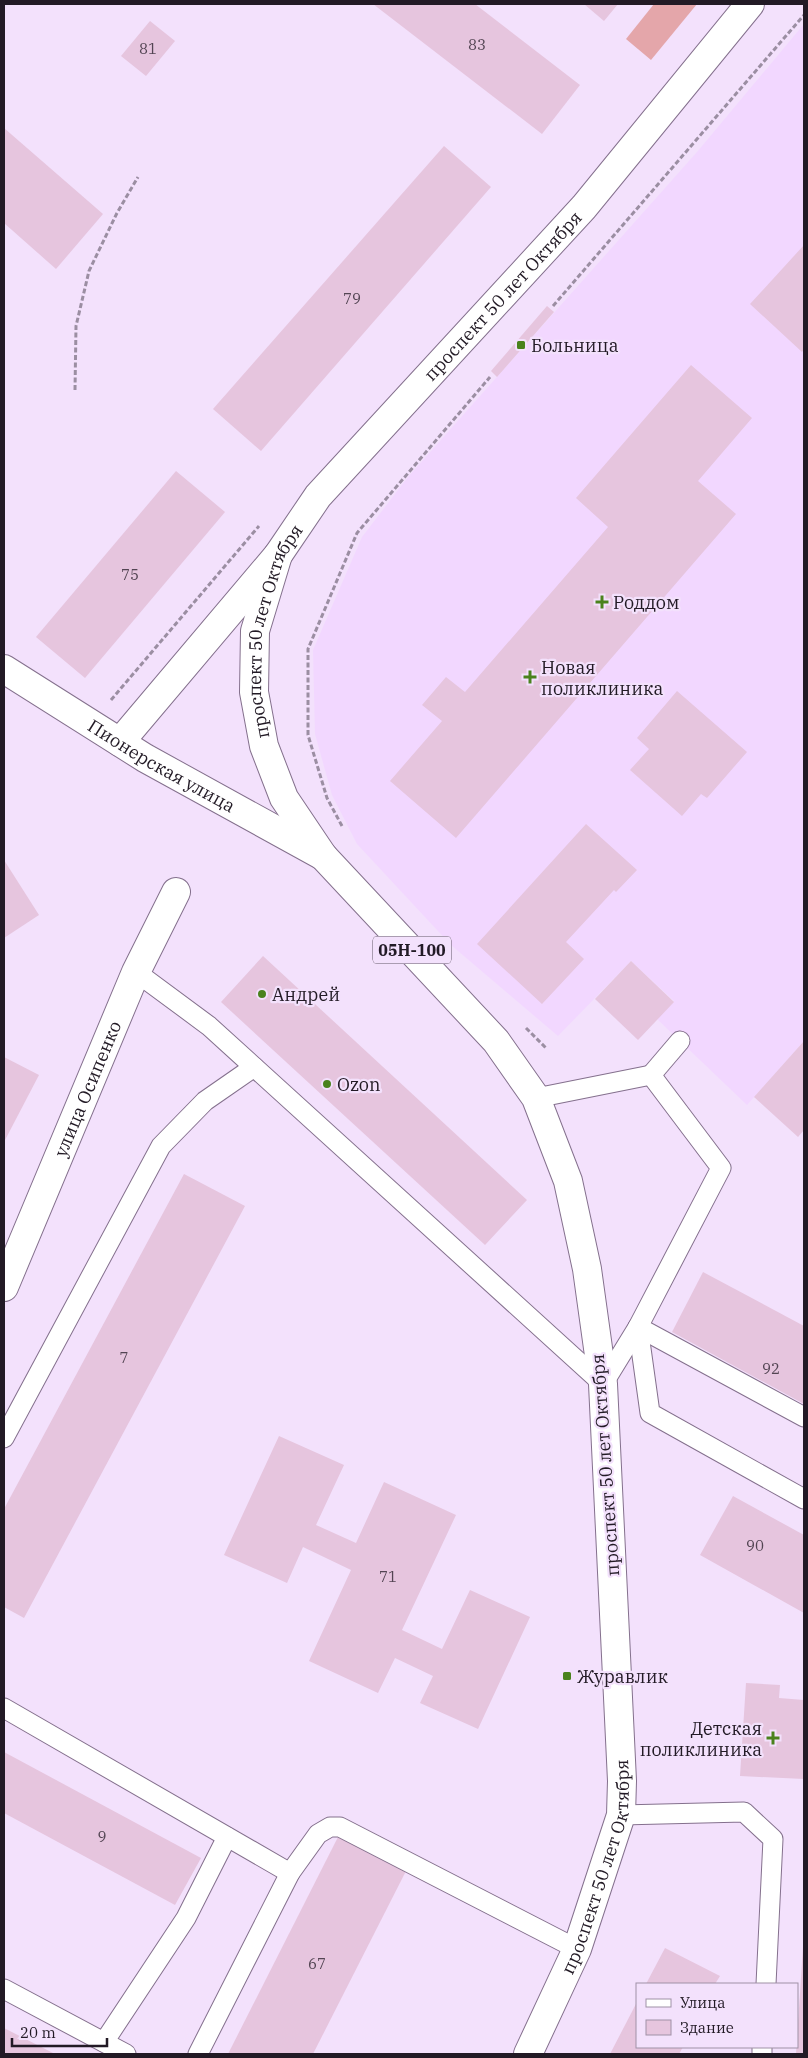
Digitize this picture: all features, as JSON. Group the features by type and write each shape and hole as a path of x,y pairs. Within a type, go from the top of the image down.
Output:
{"main road":[{"name":"проспект 50 лет Октября","path":"528,2054 577,1949 620,1815 621,1771 604,1384 586,1269 568,1181 536,1098 496,1041 323,856 284,798 264,746 254,692 255,632 278,555 318,496 584,207 750,4"},
{"path":"120,742 278,555"},
{"name":"Пионерская улица","path":"4,670 145,758 323,856"},
{"name":"улица Осипенко","path":"4,1288 136,972 176,892"}],"lane":[{"path":"136,972 209,1026 604,1384 638,1327 721,1168 651,1075"},
{"path":"536,1098 651,1075 680,1042"},
{"path":"4,1438 161,1146 205,1101 254,1067"},
{"path":"638,1327 804,1417"},
{"path":"638,1327 650,1413 804,1499"},
{"path":"4,1708 290,1873"},
{"path":"620,1815 744,1812 773,1839 766,1983"},
{"path":"198,2054 290,1873 318,1834 330,1827 340,1827 577,1949"},
{"path":"104,2042 186,1918 226,1837"},
{"path":"4,1989 126,2054"}],"path":[{"path":"553,306 804,15"},
{"path":"75,390 76,326 89,271 117,213 138,177"},
{"path":"344,829 327,798 308,735 308,649 356,533 490,377"},
{"path":"520,1022 547,1049"}],"shaded area":[{"path":"654,4 697,4 651,60 626,39"},
{"path":"804,24 804,1041 747,1105 657,1019 674,1001 631,961 558,1036 451,945 357,844 332,795 315,734 313,650 362,537 408,477 697,152"}],"building":[{"path":"373,4 475,4 580,85 542,134"},
{"path":"584,4 618,4 604,21"},
{"path":"150,21 175,41 146,76 121,56"},
{"path":"4,128 103,214 56,269 4,223"},
{"path":"444,146 491,187 261,451 213,409"},
{"path":"804,245 804,349 802,352 750,304"},
{"path":"547,306 554,312 497,377 491,371"},
{"name":"Роддом","path":"691,365 752,418 698,481 736,514 456,838 390,781 442,721 422,705 446,677 465,692 608,527 576,498"},
{"path":"176,471 225,512 85,678 36,637"},
{"path":"677,691 747,752 707,798 701,794 682,816 630,770 649,749 637,738"},
{"path":"586,824 637,870 616,892 614,890 566,942 584,959 542,1004 477,944"},
{"path":"4,860 39,915 4,938"},
{"path":"263,956 527,1200 485,1245 221,1002"},
{"path":"631,961 674,1002 638,1040 595,999"},
{"path":"804,1041 804,1130 798,1137 754,1097"},
{"path":"4,1057 39,1075 4,1142"},
{"path":"184,1174 245,1206 24,1618 4,1607 4,1509"},
{"path":"703,1272 804,1326 804,1404 672,1332"},
{"path":"279,1436 344,1465 316,1525 356,1543 384,1482 456,1515 402,1630 442,1649 470,1590 530,1617 478,1729 420,1703 433,1676 395,1658 378,1693 309,1661 351,1570 303,1547 287,1583 224,1555"},
{"path":"733,1496 804,1535 804,1613 700,1555"},
{"name":"Детская поликлиника","path":"746,1683 780,1685 779,1698 804,1700 804,1779 740,1776"},
{"path":"4,1752 201,1858 175,1905 4,1813"},
{"path":"338,1837 406,1871 313,2054 228,2054"},
{"path":"804,1947 804,2054 796,2054 796,2048 798,2048"},
{"path":"665,1948 720,1976 716,1983 647,1983"},
{"path":"636,2004 636,2048 682,2048 679,2054 610,2054"},
{"path":"4,2028 55,2054 4,2054"}],"place":[{"name":"Больница","path":"521,345"},
{"name":"Роддом","path":"602,602"},
{"name":"Новая поликлиника","path":"530,677"},
{"name":"Андрей","path":"262,994"},
{"name":"Ozon","path":"327,1084"},
{"name":"Журавлик","path":"567,1676"},
{"name":"Детская поликлиника","path":"773,1738"}]}
